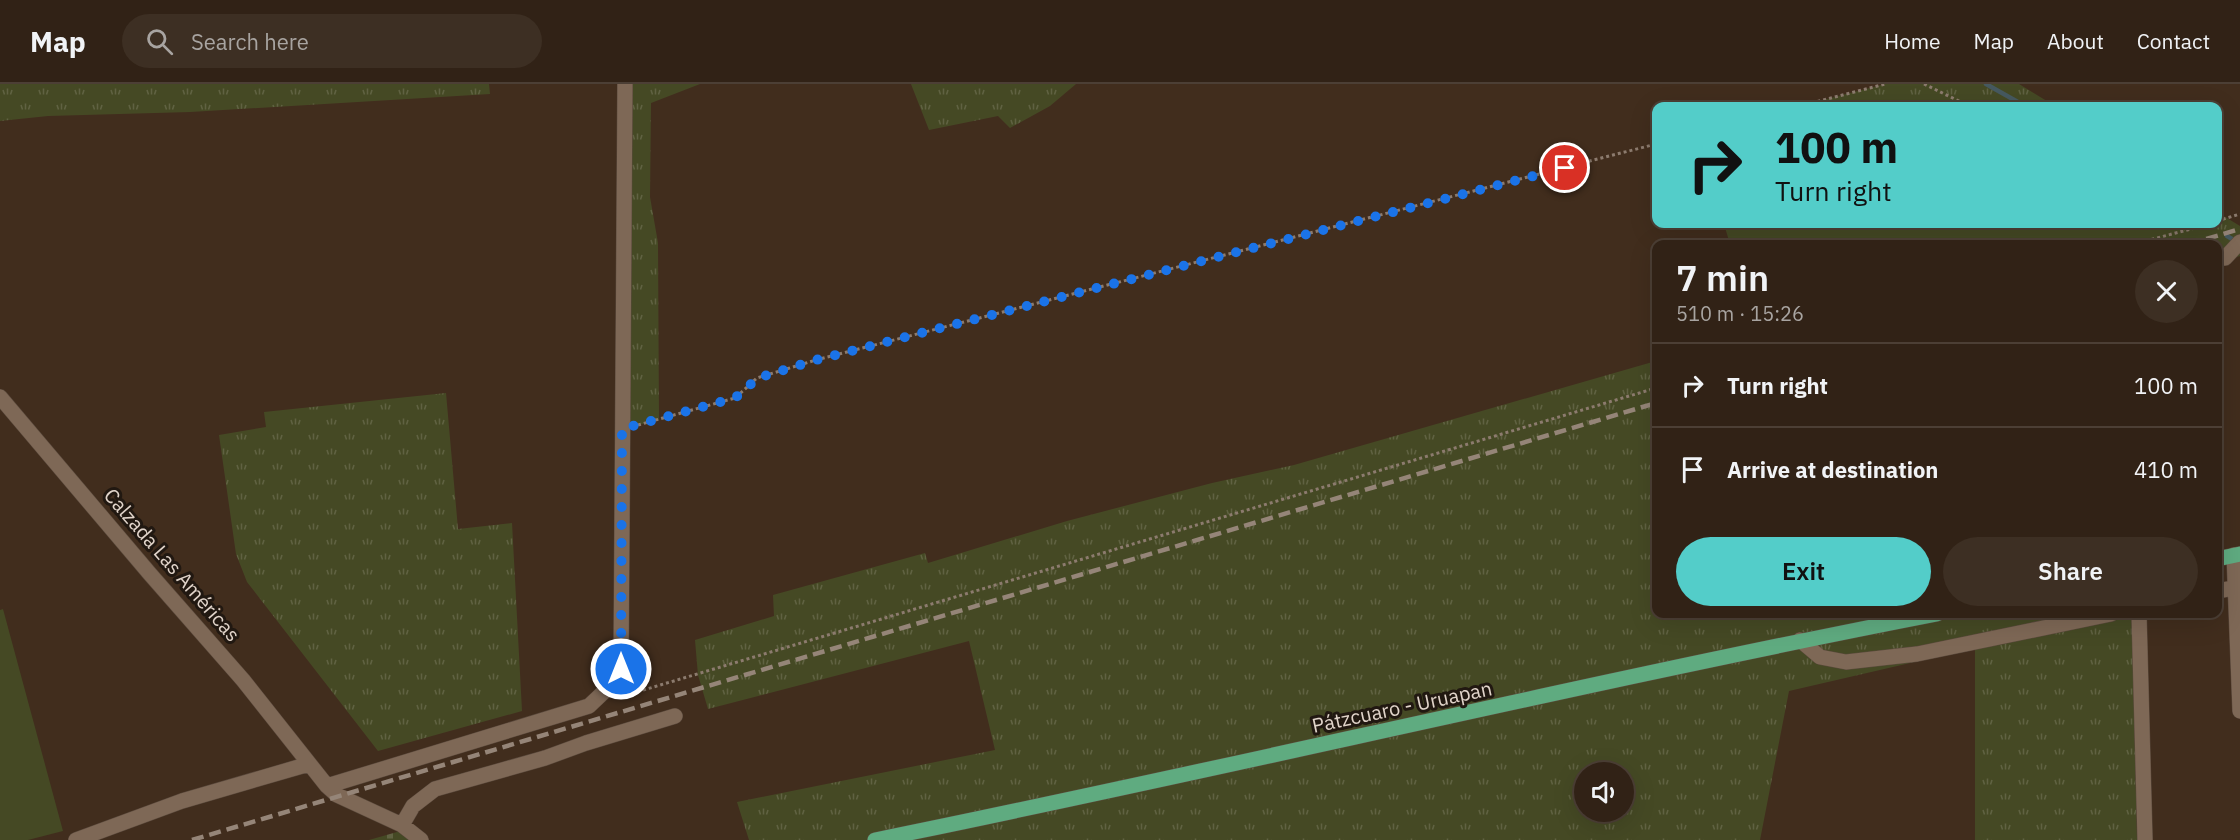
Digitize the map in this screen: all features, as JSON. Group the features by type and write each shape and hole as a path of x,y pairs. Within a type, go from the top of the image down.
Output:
{"main road":[{"path":"2222,558 2237,555"},
{"name":"Pátzcuaro - Uruapan","path":"875,840 1100,794 1800,640 1916,618"}],"street":[{"path":"327,786 590,706 609,687 621,669 625,84"},
{"name":"Calzada Las Américas","path":"0,397 243,680 327,786 337,795 402,825 421,840"},
{"path":"2237,555 2240,711"},
{"path":"2222,590 2238,587"},
{"path":"1800,640 1820,657 1846,662 1917,654 2092,618"},
{"path":"2139,618 2145,840"},
{"path":"402,825 413,806 435,789 545,758 675,716"},
{"path":"76,840 182,801 309,764"}],"path":[{"path":"1815,102 1885,84"},
{"path":"1923,84 1961,102"},
{"path":"622,429 735,398 758,378 816,360 1652,145"},
{"path":"2222,219 2240,214"},
{"path":"2147,240 2194,228"},
{"path":"590,706 1652,389"}],"green space":[{"path":"0,84 489,84 490,94 190,112 48,116 0,121"},
{"path":"625,84 700,84 651,103 650,197 658,243 659,420 622,429"},
{"path":"911,84 1076,84 1050,106 1010,128 998,116 929,130"},
{"path":"1885,84 2019,84 2048,102 1815,102"},
{"path":"2222,215 2240,226 2240,256 2222,261 2222,240 1729,240 1725,228 2222,228"},
{"path":"1652,362 1652,618 2132,618 2137,840 1975,840 1975,648 1789,691 1760,840 749,840 737,802 995,750 969,641 708,709 698,675 695,640 774,616 773,595 925,553 928,563 1067,521 1212,483 1294,465"},
{"path":"446,393 458,529 512,523 522,711 378,751 247,582 236,554 219,435 266,427 264,412"},
{"path":"3,609 63,831 28,840 0,840 0,610"},
{"path":"404,830 411,840 369,840"}],"waterway":[{"path":"1986,84 2018,102"},
{"path":"2227,236 2237,242"}],"railway":[{"path":"2203,240 2240,229"},
{"path":"192,840 1652,404"}],"route":[{"path":"621,669 622,429 735,398 758,378 816,360 1565,168"}]}
